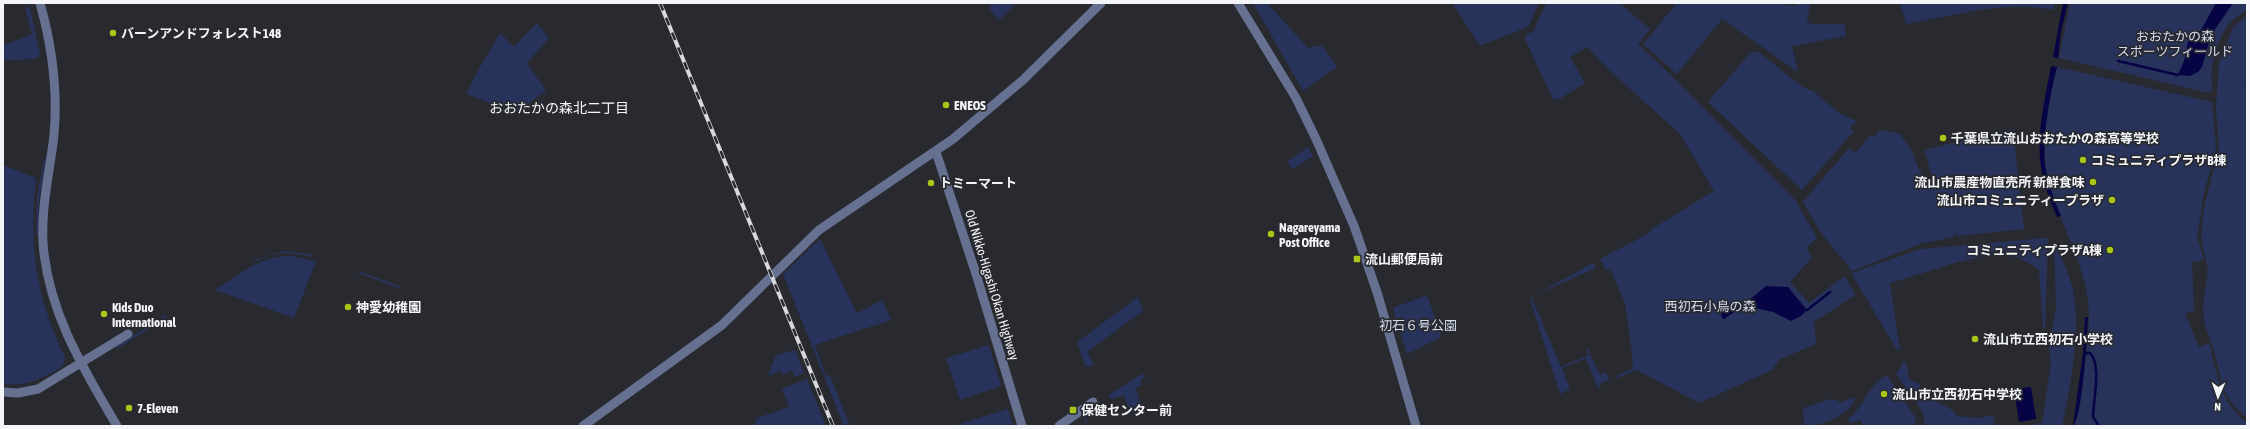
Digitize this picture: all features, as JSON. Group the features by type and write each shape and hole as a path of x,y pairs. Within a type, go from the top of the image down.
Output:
{"street":[{"path":"40,3 53,62 55,104 52,152 44,199 44,257 57,311 81,364 117,426"},
{"path":"583,426 722,325 819,230 857,203 936,152 1023,80 1101,3"},
{"path":"1238,3 1296,98 1316,139 1354,226 1379,298 1416,426"},
{"name":"Old Nikko-Higashi Okan Highway","path":"936,152 976,274 1022,426"},
{"path":"3,392 18,393 38,390 128,334"},
{"path":"1059,426 1093,402"}],"green space":[{"path":"993,3 1016,3 999,20 988,8"},
{"path":"1253,3 1267,3 1308,48 1322,45 1337,67 1303,91"},
{"path":"1539,3 1528,27 1482,45 1478,43 1453,4"},
{"name":"西初石小鳥の森","path":"1544,3 1619,3 1650,29 1638,44 1670,74 1795,200 1817,238 1806,248 1812,257 1790,282 1809,303 1843,277 1846,278 1855,295 1814,322 1816,344 1780,359 1772,370 1699,403 1637,370 1617,378 1616,376 1634,368 1631,362 1633,361 1625,303 1610,269 1606,271 1600,259 1651,232 1650,230 1714,191 1680,134 1608,69 1587,47 1570,57 1585,83 1558,100 1553,99 1525,39 1527,34 1533,32 1546,4"},
{"path":"1677,3 1779,3 1794,6 1797,3 1810,3 1807,22 1813,24 1844,24 1846,36 1792,46 1798,72 1722,19 1677,74 1643,44"},
{"path":"1900,3 2055,3 2053,10 2035,7 1998,8 1961,13 1906,24"},
{"name":"おおたかの森 スポーツフィールド","path":"2070,3 2247,3 2247,10 2228,25 2222,34 2216,49 2212,66 2213,88 2209,93 2059,58"},
{"path":"25,6 30,8 40,54 36,59 3,60 3,46 32,34"},
{"path":"2247,16 2247,79 2245,88 2247,90 2247,418 2234,406 2223,389 2215,354 2204,322 2203,304 2208,270 2201,237 2204,208 2219,148 2216,108 2219,63 2233,27"},
{"path":"537,23 549,38 527,63 546,91 515,113 467,94 472,81 500,33 514,47"},
{"path":"1757,51 1803,87 1813,91 1838,112 1856,121 1850,128 1854,131 1802,190 1708,102 1750,53"},
{"path":"2057,67 2212,102 2216,147 2204,192 2197,237 2204,260 2192,262 2194,310 2185,314 2199,347 2209,343 2217,376 2225,397 2238,415 2247,423 2247,426 2074,426 2078,412 2087,353 2089,308 2080,266 2049,184 2046,170 2046,126"},
{"path":"2013,129 2024,229 1958,236 1954,233 1953,237 1920,244 1852,271 1819,230 1803,202 1849,148 1855,153 1871,135 1874,137 1880,130 1900,134 1914,155 1913,156 1925,181 1933,179 1924,150"},
{"path":"1308,147 1313,156 1293,169 1287,162"},
{"path":"44,159 46,159 39,200 38,235 36,235 37,197"},
{"path":"3,165 36,178 33,226 37,270 47,313 65,357 63,366 42,378 27,383 11,385 3,384"},
{"path":"2048,238 2045,329 2043,329 2039,269 2019,258 1992,254 1955,263 1890,283 1900,351 1897,350 1851,273 1921,249"},
{"path":"820,239 857,313 882,300 891,320 815,345 826,376 830,375 850,426 844,426 783,274"},
{"path":"2054,241 2065,265 2073,290 2076,323 2072,376 2062,426 2023,426 2042,423 2051,364 2049,347 2056,308"},
{"path":"284,251 312,254 311,257 289,253 275,254 255,262 254,260"},
{"path":"291,256 316,261 294,318 215,290 260,262"},
{"path":"1591,264 1594,264 1596,268 1535,295"},
{"path":"358,271 400,286 399,288 358,273"},
{"name":"初石６号公園","path":"1427,295 1441,334 1439,338 1409,353 1406,352 1393,308"},
{"path":"1531,296 1561,367 1588,355 1586,350 1588,349 1600,375 1606,372 1610,382 1608,380 1600,384 1601,387 1598,388 1586,358 1562,368 1570,389 1560,394 1530,299"},
{"path":"1138,297 1143,311 1087,352 1094,364 1089,367 1085,366 1077,342"},
{"path":"166,315 167,317 117,349 116,347"},
{"path":"989,345 1001,386 960,400 946,358"},
{"path":"795,350 804,373 795,377 792,371 782,375 781,371 768,376 776,355"},
{"path":"1902,362 1906,363 1909,379 1920,385 1921,392 1952,410 1957,416 1979,418 1993,415 1995,424 2002,426 1925,426 1922,411 1896,373 1902,366"},
{"path":"1142,374 1146,377 1140,380 1142,385 1136,388 1142,410 1130,414 1124,395 1111,399 1109,395"},
{"name":"流山市立西初石中学校","path":"1887,375 1915,417 1916,426 1863,426 1861,420 1850,423 1848,419 1854,414 1876,384"},
{"path":"807,379 826,426 754,426 757,418 789,407 782,389"},
{"path":"1856,397 1853,404 1842,415 1827,422 1804,426 1803,408 1831,399 1841,402"},
{"path":"1099,406 1104,407 1105,411 1086,417 1087,423 1085,423 1084,417"},
{"path":"1008,409 1013,426 956,426 956,425"}],"shaded area":[{"path":"2063,3 2068,3 2061,32 2058,58 2053,57"},
{"path":"2216,3 2233,3 2211,35 2202,67 2198,72 2190,76 2178,75 2184,61 2188,42 2201,30"},
{"path":"2051,66 2057,67 2047,116 2044,154 2048,178 2061,216 2057,217 2046,187 2041,167 2040,155 2040,129"},
{"path":"1766,286 1788,287 1807,310 1801,316 1791,321 1773,312 1750,307 1737,310 1724,319 1722,318 1721,314 1728,307 1748,301"},
{"path":"2085,317 2088,317 2084,375 2079,407 2073,426 2083,353"},
{"path":"2031,387 2036,419 2019,422 2014,389"}],"waterway":[{"path":"2118,61 2178,75"},
{"path":"1807,310 1830,292"},
{"path":"2085,353 2090,353 2096,366 2093,417 2099,426"}],"railway":[{"path":"660,3 833,426"}],"place":[{"name":"バーンアンドフォレスト148","path":"113,33"},
{"name":"ENEOS","path":"946,105"},
{"name":"千葉県立流山おおたかの森高等学校","path":"1943,138"},
{"name":"コミュニティプラザB棟","path":"2083,160"},
{"name":"流山市農産物直売所 新鮮食味","path":"2093,182"},
{"name":"トミーマート","path":"931,183"},
{"name":"流山市コミュニティープラザ","path":"2112,200"},
{"name":"Nagareyama Post Office","path":"1271,234"},
{"name":"コミュニティプラザA棟","path":"2110,250"},
{"name":"流山郵便局前","path":"1357,259"},
{"name":"神愛幼稚園","path":"348,307"},
{"name":"Kids Duo International","path":"104,314"},
{"name":"流山市立西初石小学校","path":"1975,339"},
{"name":"流山市立西初石中学校","path":"1884,394"},
{"name":"7-Eleven","path":"129,408"},
{"name":"保健センター前","path":"1073,410"}],"district":[{"name":"おおたかの森北二丁目","path":"559,108"}]}
